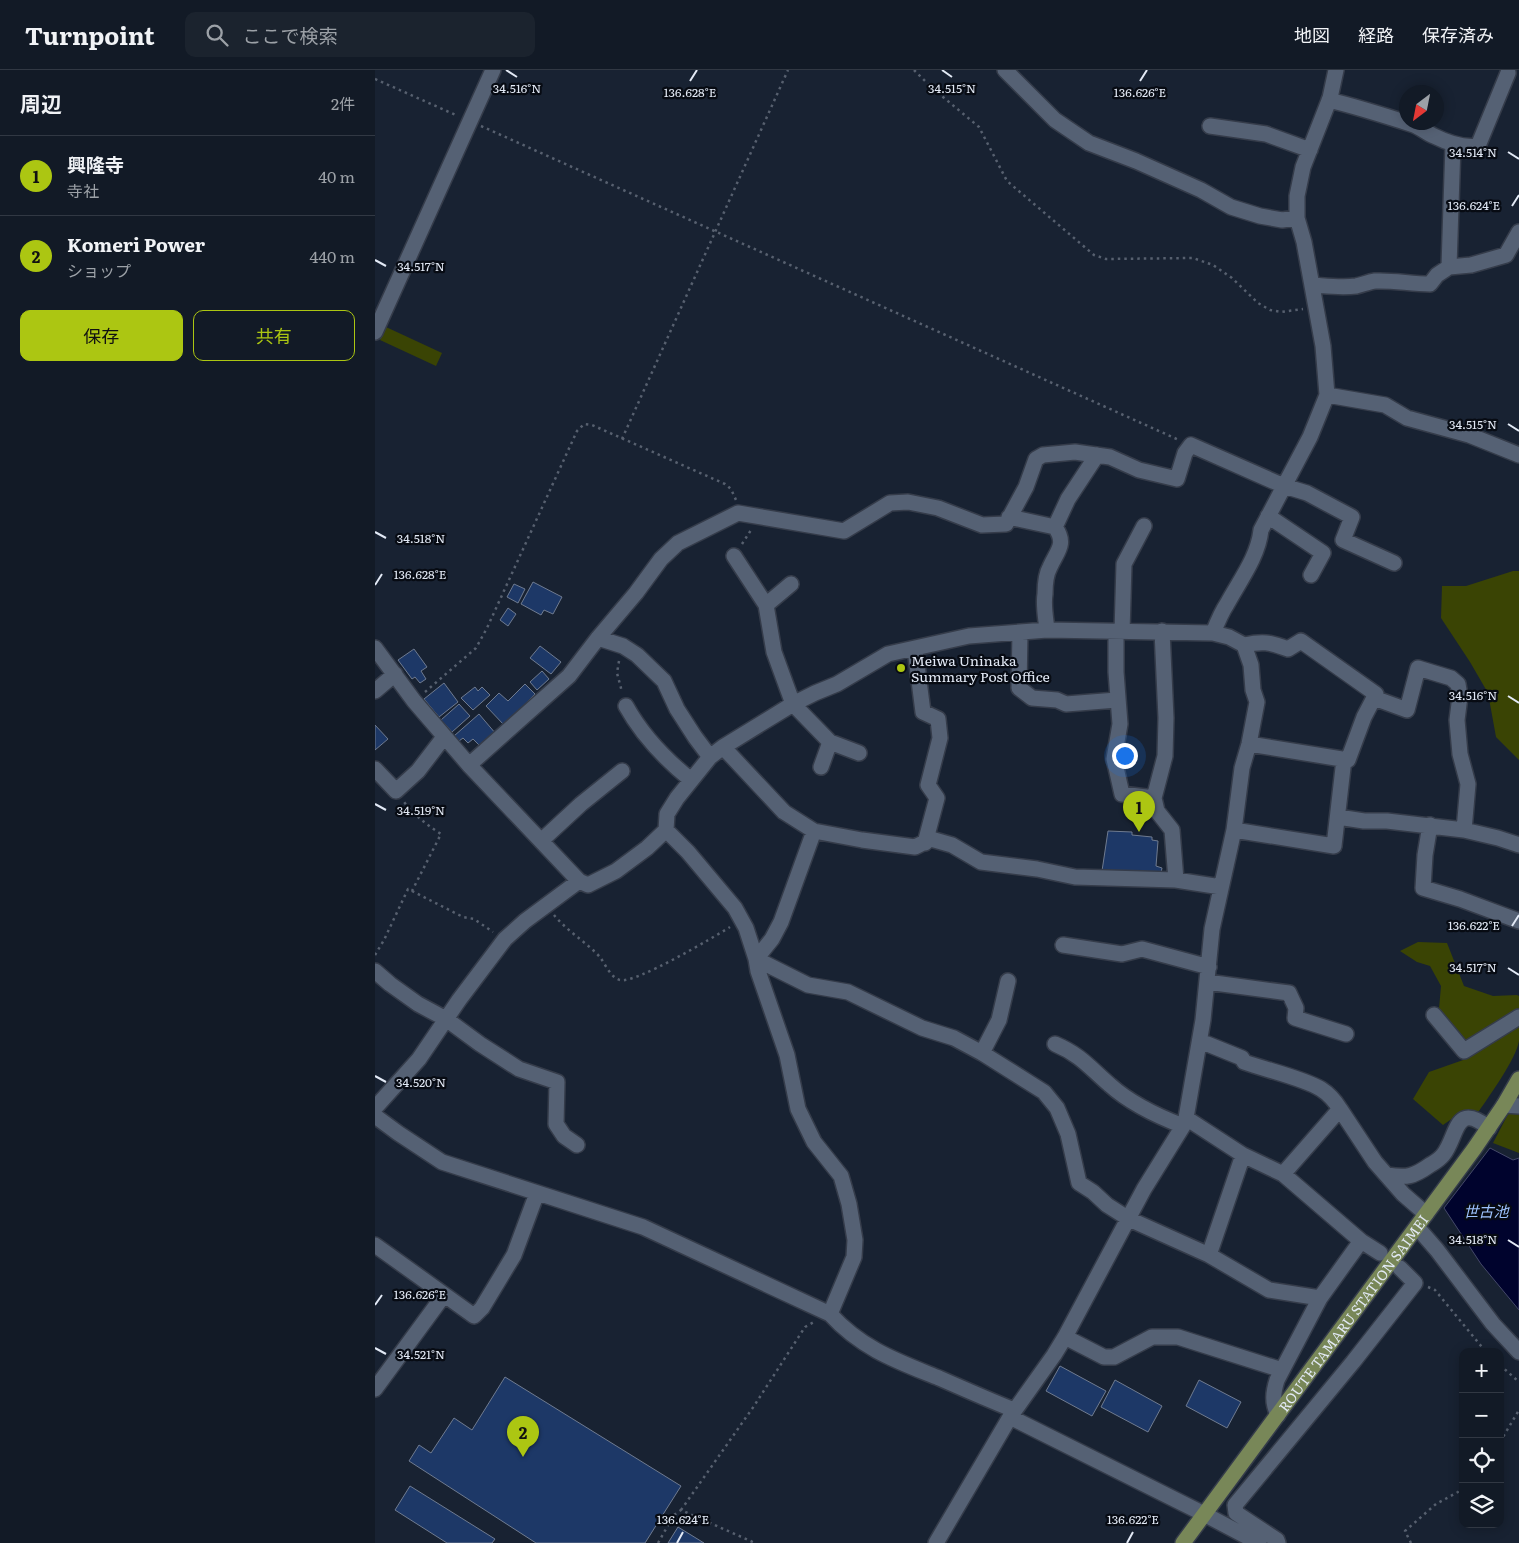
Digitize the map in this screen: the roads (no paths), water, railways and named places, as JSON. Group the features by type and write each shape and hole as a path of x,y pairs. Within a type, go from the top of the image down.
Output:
{"main road":[{"name":"ROUTE TAMARU STATION SAIMEI","path":"1183,1543 1489,1128 1511,1106 1519,1079"}],"street":[{"path":"375,332 493,70"},
{"path":"1005,70 1055,120 1089,143 1136,161 1201,190 1231,207 1282,220 1297,218"},
{"path":"1213,633 1227,603 1260,544 1261,530 1310,436 1327,394 1323,346 1317,308 1297,218 1297,196 1303,167 1329,100 1336,70"},
{"path":"1329,100 1359,107 1417,126 1453,144 1469,147 1478,146 1511,75"},
{"path":"1210,126 1266,134 1310,150"},
{"path":"1449,267 1453,144"},
{"path":"1313,285 1357,286 1373,281 1430,284 1437,275 1449,267 1512,257 1519,232"},
{"path":"1327,394 1385,405 1407,418 1469,436 1519,455"},
{"path":"469,765 569,676 661,559 679,543 738,513 843,531 890,503 908,502 938,508 982,525 1006,524 1026,487 1036,459 1043,455 1075,452 1110,457 1139,470 1177,479 1185,453 1191,445 1284,486 1307,493 1352,517 1343,540 1393,563"},
{"path":"1055,527 1068,499 1097,455"},
{"path":"1269,516 1323,553 1311,576"},
{"path":"1009,517 1055,527 1060,534 1061,544 1058,555 1049,568 1044,597 1047,630"},
{"path":"1144,526 1124,564 1117,700 1120,724 1114,759 1122,794 1154,798"},
{"path":"735,556 766,605 774,652 793,704 831,742 859,753"},
{"path":"766,605 791,584"},
{"path":"375,648 414,701 469,765 579,881 588,885 616,871 647,848 666,830 667,814 710,757 723,747 793,704 837,684 888,654 969,636 1047,630 1213,633 1229,637 1244,645 1260,642 1288,649 1301,641 1376,694 1364,717 1348,760 1249,744"},
{"path":"1162,631 1166,718 1165,756 1154,798 1157,811 1172,830 1176,880"},
{"path":"1020,632 1019,688 1032,698 1057,700 1066,704 1117,700"},
{"path":"598,638 623,646 637,655 664,681 695,737 710,757"},
{"path":"936,1543 1012,1414 1065,1337 1144,1189 1185,1122 1200,1042 1212,929 1234,830 1242,768 1249,744 1257,702 1253,690 1251,665 1244,645"},
{"path":"915,649 923,712 939,719 940,738 928,785 937,798 925,843"},
{"path":"1374,698 1407,710 1418,668 1451,678 1459,684 1460,696 1457,720 1460,754 1468,784 1465,830"},
{"path":"375,692 395,674"},
{"path":"626,706 637,725 672,765 691,780"},
{"path":"375,769 396,790 418,771 444,737"},
{"path":"821,767 831,742"},
{"path":"723,747 784,812 814,831 915,847 931,839 952,845 981,862 1037,869 1075,877 1176,880 1221,887"},
{"path":"1234,830 1334,846 1344,760"},
{"path":"541,841 581,804 622,771"},
{"path":"1338,817 1465,830 1519,845"},
{"path":"1430,825 1425,855 1423,888 1460,899 1519,921"},
{"path":"666,830 688,852 743,920 758,971 787,1055 798,1109 814,1142 841,1176 849,1204 855,1240 854,1258 830,1314"},
{"path":"756,959 772,939 781,922 814,831"},
{"path":"375,1108 419,1059 446,1019 505,940 525,920 579,881"},
{"path":"1063,945 1122,954 1143,949 1209,967"},
{"path":"756,959 808,985 848,992 922,1028 954,1038 982,1053 1043,1092 1057,1108 1068,1134 1079,1183 1107,1204 1129,1219 1209,1255 1269,1290 1320,1298"},
{"path":"375,971 418,1004 446,1019 519,1069 557,1082 556,1124 564,1136 577,1145"},
{"path":"982,1053 999,1020 1008,981"},
{"path":"1207,982 1289,993 1296,1008 1295,1018 1346,1034"},
{"path":"1434,1015 1464,1051 1519,1017"},
{"path":"1200,1042 1241,1058 1245,1062 1320,1088 1340,1108 1375,1162 1403,1194 1426,1214"},
{"path":"1055,1044 1071,1050 1129,1100 1156,1116 1185,1122 1243,1155 1283,1174 1361,1241 1380,1253"},
{"path":"1283,1174 1340,1108"},
{"path":"375,1116 442,1162 643,1227 830,1314 843,1329 893,1360 1012,1414 1259,1543"},
{"path":"1387,1175 1409,1177 1439,1160 1447,1149 1455,1128 1462,1120 1476,1119 1489,1128"},
{"path":"1209,1255 1243,1155"},
{"path":"375,1245 474,1316 482,1308 514,1255 537,1193"},
{"path":"1417,1227 1437,1250 1493,1324 1519,1352"},
{"path":"1278,1415 1274,1406 1274,1390 1282,1370 1320,1298 1361,1241"},
{"path":"1278,1543 1277,1540 1236,1513 1235,1505 1353,1362 1415,1283 1400,1268"},
{"path":"375,1389 444,1295"},
{"path":"1065,1337 1104,1357 1114,1357 1152,1337 1178,1337 1282,1370"}],"water":[{"name":"世古池","path":"1490,1148 1513,1160 1519,1158 1519,1310 1481,1264 1444,1208"}],"place":[{"name":"Meiwa Uninaka Summary Post Office","path":"901,668"},
{"name":"興隆寺","path":"1139,832"},
{"name":"Komeri Power","path":"523,1457"}]}
